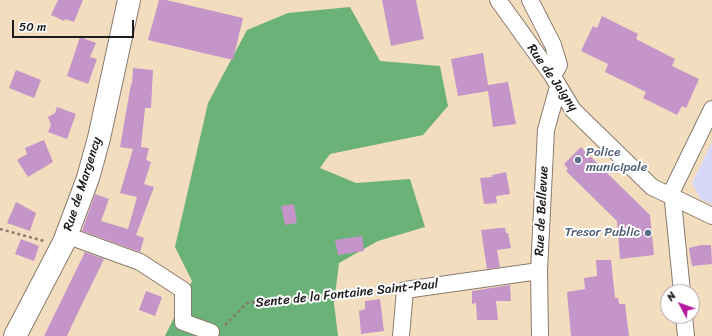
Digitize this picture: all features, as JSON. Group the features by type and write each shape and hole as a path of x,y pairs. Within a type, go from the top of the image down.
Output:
{"main road":[{"name":"Rue de Margency","path":"15,336 64,241 88,178 99,138 129,0"}],"street":[{"name":"Rue de Jaigny","path":"498,0 555,81 572,110 652,187 672,198 712,216"},
{"name":"Rue de Bellevue","path":"530,0 553,45 559,64 555,72 555,81 546,130 540,271 540,336"},
{"path":"681,284 672,191 712,109"},
{"path":"64,241 140,262 183,290 183,322 212,332"},
{"name":"Sente de la Fontaine Saint-Paul","path":"405,290 540,271"},
{"path":"401,336 405,290"},
{"path":"685,324 686,336"}],"path":[{"path":"0,229 64,241"},
{"name":"Sente de la Fontaine Saint-Paul","path":"212,332 222,329 246,303 405,290"}],"shaded area":[{"path":"712,142 712,204 700,199 692,183"}],"green space":[{"path":"350,7 380,61 440,66 448,106 423,135 330,154 320,168 356,183 410,179 425,227 378,241 339,263 334,303 338,336 165,336 192,281 175,247 208,103 247,30 288,13"}],"building":[{"path":"58,0 83,0 74,22 65,19 64,21 51,15"},
{"path":"159,0 166,0 243,18 233,60 148,40"},
{"path":"382,0 416,0 424,39 391,46"},
{"path":"602,16 638,34 636,39 675,59 672,66 699,79 686,108 682,106 677,115 643,98 646,92 605,72 608,64 581,51 593,26 597,28"},
{"path":"80,37 96,43 90,57 97,59 88,84 67,76"},
{"path":"483,53 488,85 508,82 516,124 493,127 488,91 458,96 451,59"},
{"path":"133,68 153,70 151,108 145,108 141,147 149,148 146,160 151,162 144,184 154,187 136,235 144,238 140,252 82,231 95,194 109,199 101,221 128,229 137,197 120,193 133,149 120,147 132,84"},
{"path":"16,70 41,80 34,98 9,88"},
{"path":"57,107 76,114 67,139 48,132 51,125 48,117 55,113"},
{"path":"44,140 53,162 28,177 17,160 27,154 25,148"},
{"path":"581,147 599,165 615,165 607,173 650,215 654,255 620,259 617,221 566,171 568,169 564,164"},
{"path":"506,172 510,194 496,196 497,203 484,204 480,178 492,177 492,175"},
{"path":"16,202 36,213 30,231 7,223"},
{"path":"294,204 297,223 285,225 281,206"},
{"path":"505,228 506,233 508,233 511,248 497,250 500,267 487,269 481,230"},
{"path":"362,236 364,251 338,255 335,240"},
{"path":"21,239 39,246 34,261 15,254"},
{"path":"701,245 711,245 712,264 692,266 689,248"},
{"path":"85,252 104,259 67,336 44,336"},
{"path":"596,260 611,260 615,298 618,298 619,304 625,304 629,336 571,336 567,292 585,289 584,278 597,276"},
{"path":"510,285 511,301 496,301 498,320 477,320 476,303 472,304 472,291"},
{"path":"146,291 162,297 155,316 139,310"},
{"path":"380,299 384,331 361,334 359,311 365,309 365,301"}],"place":[{"name":"Police municipale","path":"578,160"},
{"name":"Tresor Public","path":"648,233"}]}
